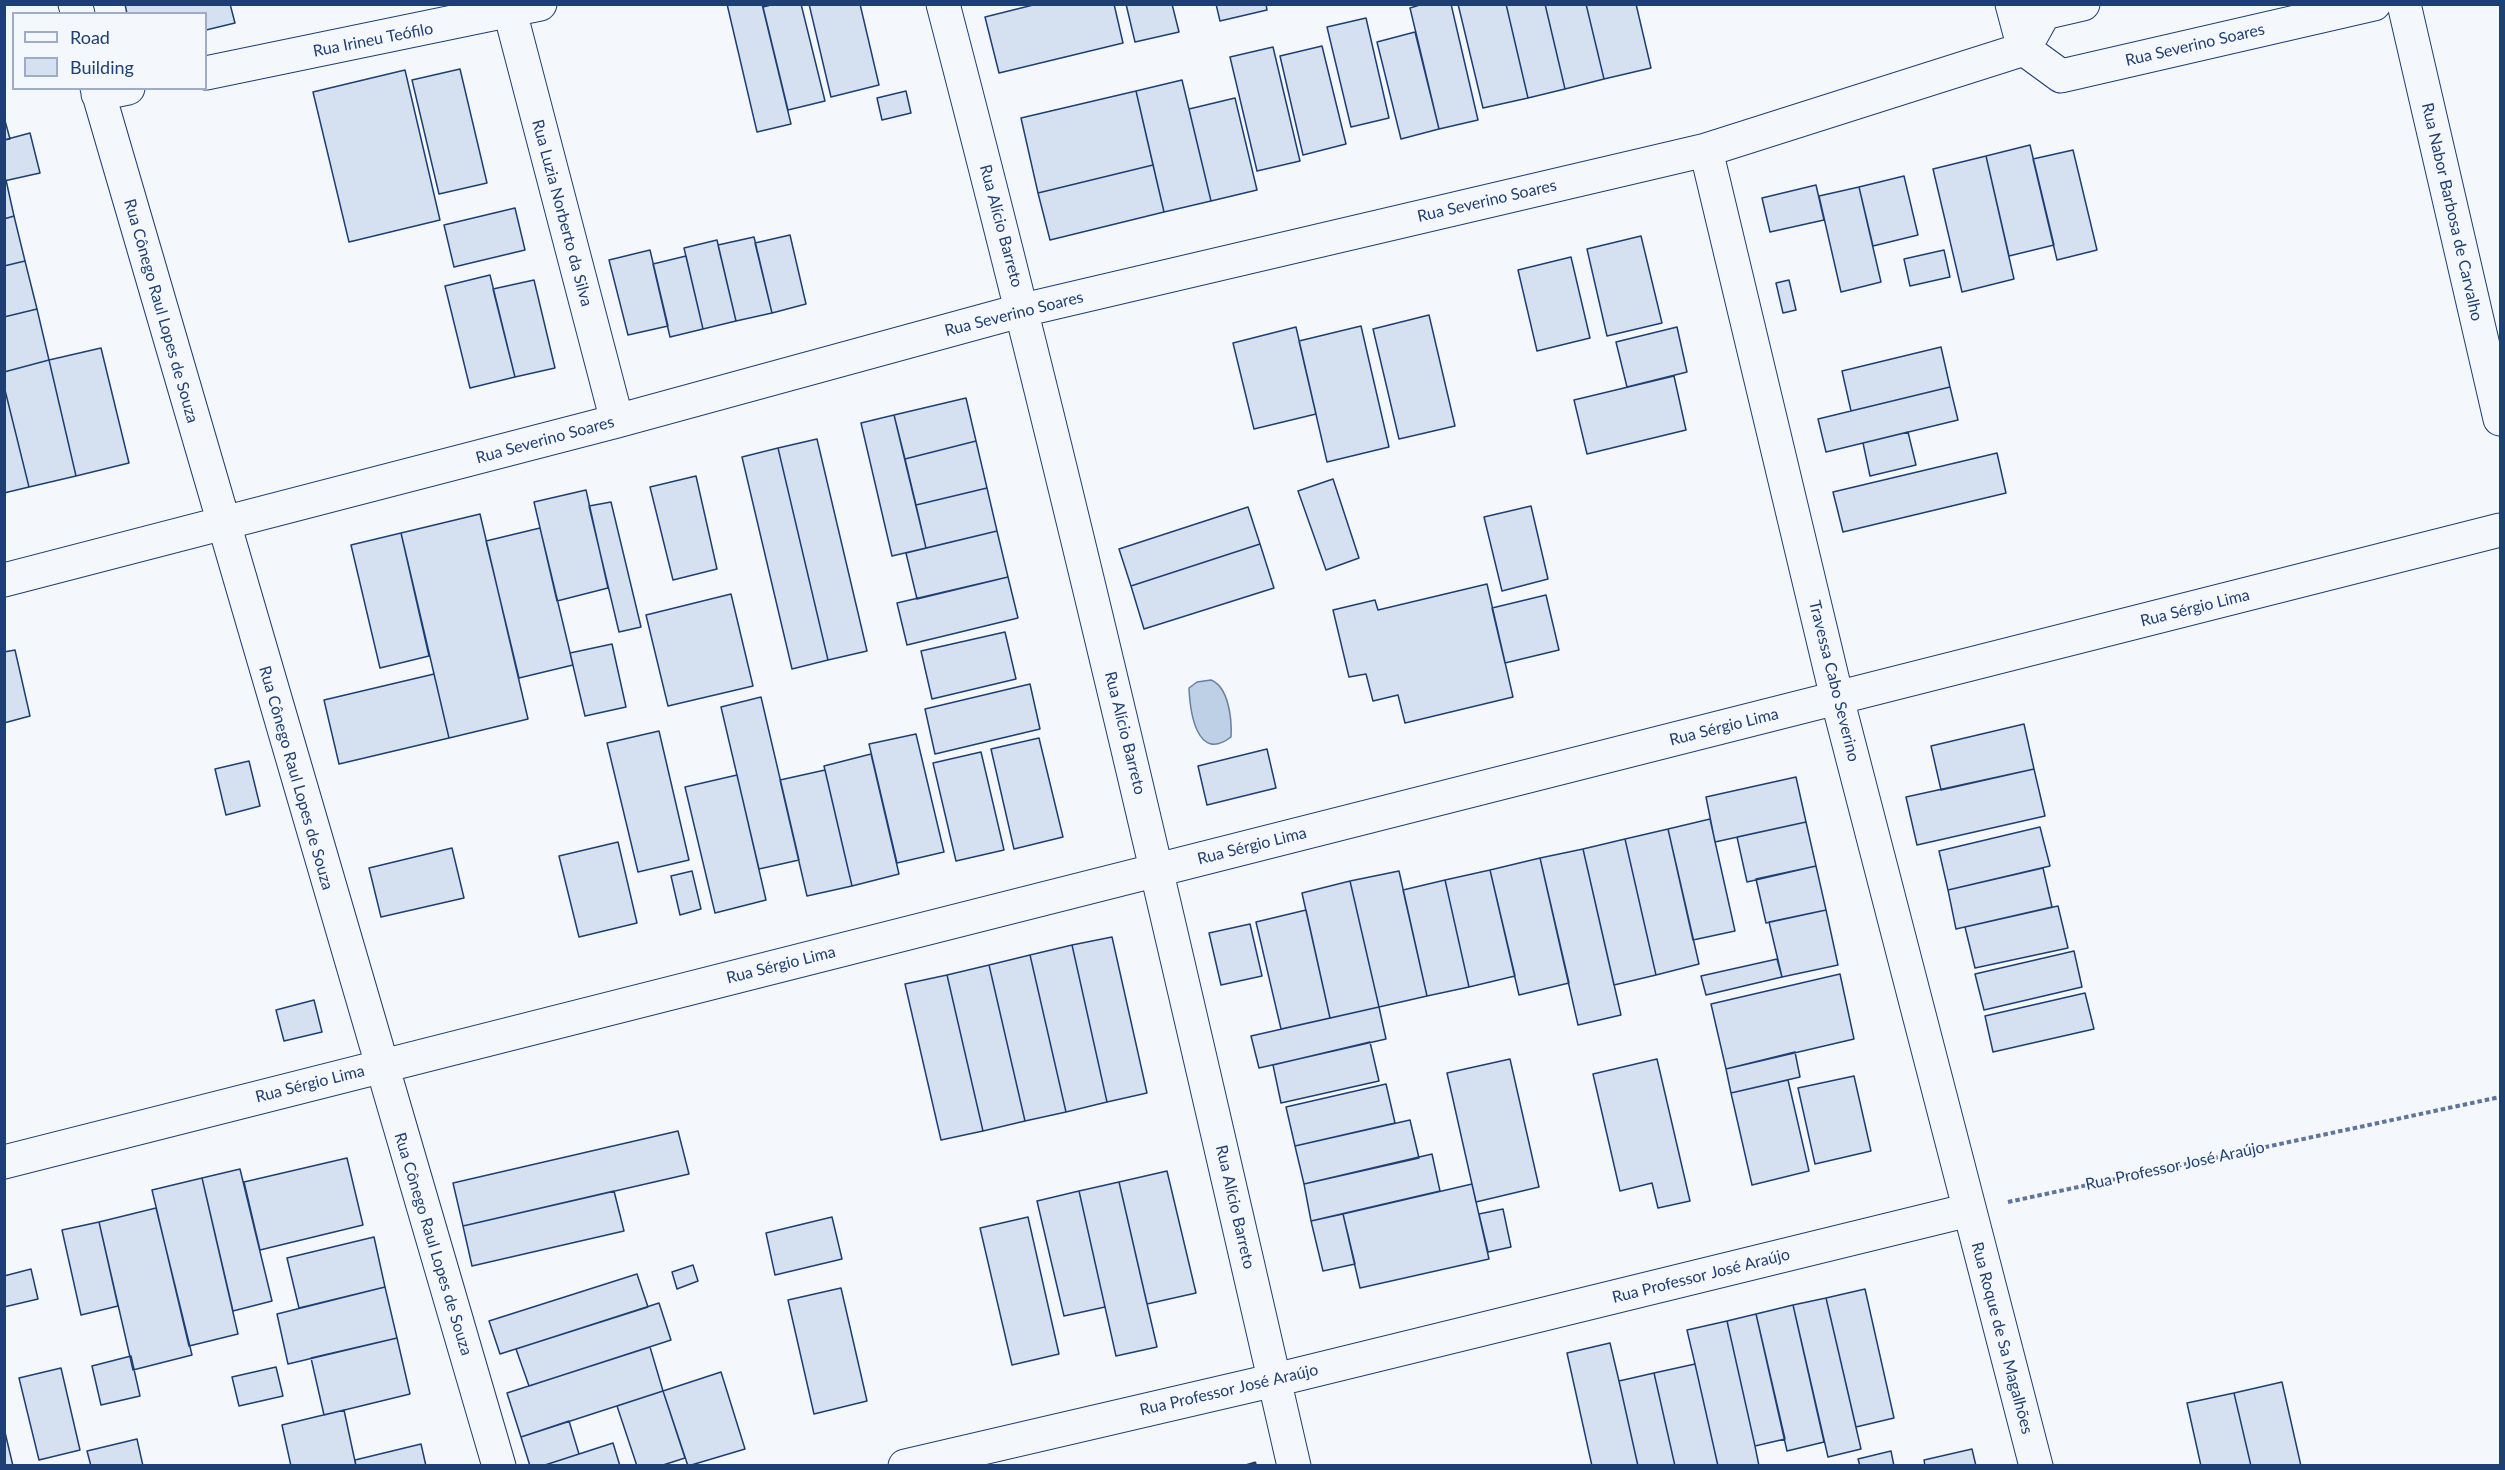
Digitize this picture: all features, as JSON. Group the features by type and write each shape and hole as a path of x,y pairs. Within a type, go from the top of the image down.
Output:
{"street":[{"name":"Rua Alício Barreto","path":"943,4 1023,310 1158,870 1294,1466"},
{"path":"2012,4 2024,49"},
{"path":"2024,49 2044,14 2083,4"},
{"name":"Rua Severino Soares","path":"4,580 617,421 1023,310 1706,150 2024,49 2061,76 2374,4"},
{"name":"Rua Nabor Barbosa de Carvalho","path":"2404,4 2500,419"},
{"name":"Rua Irineu Teófilo","path":"207,73 519,7"},
{"name":"Rua Luzia Norberto da Silva","path":"519,7 617,421"},
{"name":"Rua Cônego Raul Lopes de Souza","path":"108,90 222,525 499,1466"},
{"name":"Travessa Cabo Severino","path":"1706,150 1837,698 1969,1210"},
{"name":"Rua Sérgio Lima","path":"4,1162 2500,531"},
{"name":"Rua Professor José Araújo","path":"905,1466 1275,1380 1969,1210"},
{"name":"Rua Roque de Sa Magalhões","path":"1969,1210 2036,1466"}],"path":[{"name":"Rua Professor José Araújo","path":"1969,1210 2500,1097"}],"water":[{"path":"1211,680 1222,689 1226,697 1230,713 1231,737 1219,743 1210,744 1203,739 1194,721 1189,688 1197,682"}],"building":[{"path":"125,4 230,4 235,23 207,30 207,12 127,12"},
{"path":"727,4 762,4 791,124 757,132"},
{"path":"775,4 801,4 825,101 788,110 763,7"},
{"path":"809,4 860,4 879,85 831,97"},
{"path":"1037,4 1114,4 1123,43 999,73 985,17"},
{"path":"1126,4 1172,4 1179,32 1135,42"},
{"path":"1216,4 1266,4 1267,10 1220,21"},
{"path":"1423,4 1451,4 1478,120 1439,129 1410,8"},
{"path":"1458,4 1506,4 1528,98 1483,108"},
{"path":"1506,4 1545,4 1565,89 1528,98"},
{"path":"1545,4 1586,4 1604,79 1565,89"},
{"path":"1586,4 1636,4 1651,68 1604,79"},
{"path":"1366,18 1389,118 1351,127 1327,27"},
{"path":"1415,32 1439,129 1401,139 1377,42"},
{"path":"1322,46 1346,144 1303,155 1280,56"},
{"path":"1273,47 1300,161 1257,171 1230,57"},
{"path":"460,69 487,183 439,194 412,80"},
{"path":"405,70 440,220 349,242 313,92"},
{"path":"1182,80 1211,201 1164,212 1136,91"},
{"path":"906,91 911,113 882,120 877,98"},
{"path":"1136,91 1153,165 1038,193 1021,118"},
{"path":"1235,98 1257,190 1211,201 1189,109"},
{"path":"4,117 10,139 4,140"},
{"path":"30,133 40,173 4,181 4,140"},
{"path":"2030,145 2054,245 2009,256 1986,156"},
{"path":"2073,150 2097,250 2057,260 2033,159"},
{"path":"1986,156 2014,279 1962,292 1933,169"},
{"path":"1153,165 1164,212 1050,240 1038,193"},
{"path":"1904,176 1918,235 1873,246 1859,187"},
{"path":"6,180 14,216 4,219 4,181"},
{"path":"1816,185 1824,220 1770,232 1762,198"},
{"path":"1859,187 1881,282 1841,292 1819,196"},
{"path":"515,208 525,250 454,267 444,225"},
{"path":"14,216 25,261 4,266 4,219"},
{"path":"790,235 806,304 772,313 755,243"},
{"path":"1641,236 1662,323 1607,336 1587,249"},
{"path":"754,237 772,313 736,321 718,245"},
{"path":"717,240 736,321 703,329 684,248"},
{"path":"650,250 668,326 628,335 609,260"},
{"path":"1944,250 1950,277 1910,286 1904,259"},
{"path":"686,256 703,329 670,337 653,264"},
{"path":"1571,257 1590,338 1537,351 1518,270"},
{"path":"25,261 37,309 4,317 4,266"},
{"path":"490,275 515,377 470,388 445,286"},
{"path":"534,280 555,368 515,377 493,289"},
{"path":"1789,280 1796,310 1783,313 1776,283"},
{"path":"37,309 49,360 4,372 4,317"},
{"path":"1429,315 1455,426 1399,439 1373,329"},
{"path":"1361,326 1389,447 1327,462 1299,341"},
{"path":"1296,327 1316,414 1254,429 1233,343"},
{"path":"1677,327 1687,372 1627,387 1616,342"},
{"path":"1941,347 1950,387 1851,411 1842,371"},
{"path":"101,348 129,463 76,476 49,360"},
{"path":"49,360 76,476 29,487 4,386 4,372"},
{"path":"1674,376 1686,430 1587,454 1574,400"},
{"path":"4,386 29,487 4,493"},
{"path":"1950,387 1958,420 1826,452 1818,419"},
{"path":"966,398 976,441 905,459 894,415"},
{"path":"894,415 926,548 892,556 861,423"},
{"path":"1908,432 1916,465 1870,476 1863,443"},
{"path":"817,439 867,651 828,660 778,448"},
{"path":"976,441 987,488 916,505 905,459"},
{"path":"778,448 828,660 792,669 742,457"},
{"path":"1997,453 2006,493 1843,532 1833,492"},
{"path":"696,476 717,569 673,580 650,487"},
{"path":"1333,479 1359,558 1326,570 1298,491"},
{"path":"987,488 997,531 926,548 916,505"},
{"path":"586,490 608,588 557,601 534,502"},
{"path":"611,502 641,627 619,632 589,506"},
{"path":"1531,506 1548,579 1502,591 1484,517"},
{"path":"1248,507 1260,544 1131,586 1119,549"},
{"path":"480,514 528,719 449,738 401,533"},
{"path":"540,528 573,665 519,678 486,541"},
{"path":"997,531 1008,577 917,599 906,553"},
{"path":"401,533 429,656 380,668 351,545"},
{"path":"1260,544 1274,588 1144,629 1131,586"},
{"path":"1008,577 1018,618 907,645 897,603"},
{"path":"1487,584 1513,697 1405,723 1398,695 1373,701 1366,674 1349,677 1333,610 1375,600 1378,610"},
{"path":"731,594 753,686 668,706 646,615"},
{"path":"1546,595 1559,650 1505,663 1492,608"},
{"path":"1005,632 1016,679 932,699 921,651"},
{"path":"612,644 626,707 585,716 570,653"},
{"path":"15,650 30,716 4,723 4,652"},
{"path":"434,674 449,738 339,764 324,700"},
{"path":"1030,684 1040,729 935,754 925,709"},
{"path":"761,697 799,860 759,869 721,707"},
{"path":"2024,724 2034,769 1941,790 1931,746"},
{"path":"659,731 689,860 638,872 607,743"},
{"path":"916,734 944,852 897,863 869,744"},
{"path":"1039,738 1063,837 1014,849 991,749"},
{"path":"1267,749 1276,788 1207,805 1198,766"},
{"path":"981,752 1004,850 956,861 933,763"},
{"path":"871,754 899,874 852,886 824,766"},
{"path":"249,761 260,806 226,815 215,769"},
{"path":"2034,769 2045,816 1917,845 1906,797"},
{"path":"825,770 852,886 807,896 780,780"},
{"path":"737,775 766,900 715,913 685,787"},
{"path":"1796,777 1806,822 1715,842 1706,797"},
{"path":"1710,819 1735,931 1693,940 1668,829"},
{"path":"1806,822 1816,866 1747,882 1737,837"},
{"path":"2040,827 2050,866 1948,890 1939,851"},
{"path":"1668,829 1699,964 1656,975 1625,839"},
{"path":"1625,839 1656,975 1614,985 1583,849"},
{"path":"618,842 637,923 579,937 559,856"},
{"path":"452,848 464,898 381,917 369,868"},
{"path":"1583,849 1621,1015 1578,1025 1540,858"},
{"path":"1540,858 1569,983 1519,995 1490,870"},
{"path":"1816,866 1826,910 1766,923 1756,879"},
{"path":"2043,868 2052,907 1956,929 1948,890"},
{"path":"1490,870 1515,976 1469,987 1445,880"},
{"path":"692,871 701,909 680,915 671,876"},
{"path":"1399,871 1427,996 1379,1007 1350,881"},
{"path":"1445,880 1469,987 1427,996 1403,890"},
{"path":"1350,881 1379,1007 1330,1018 1302,893"},
{"path":"2058,906 2068,948 1975,968 1965,927"},
{"path":"1306,910 1330,1018 1281,1029 1256,922"},
{"path":"1826,910 1838,965 1782,977 1769,922"},
{"path":"1250,924 1262,976 1221,985 1209,933"},
{"path":"1112,937 1147,1093 1107,1102 1072,945"},
{"path":"1072,945 1107,1102 1066,1112 1030,955"},
{"path":"2074,951 2082,987 1984,1010 1975,974"},
{"path":"1030,955 1066,1112 1025,1121 989,965"},
{"path":"1777,959 1782,977 1706,995 1701,976"},
{"path":"989,965 1025,1121 983,1131 947,975"},
{"path":"1840,974 1854,1039 1726,1069 1711,1004"},
{"path":"947,975 983,1131 941,1140 905,984"},
{"path":"2085,993 2094,1029 1993,1052 1985,1016"},
{"path":"314,1000 322,1032 284,1041 276,1010"},
{"path":"1379,1007 1386,1039 1259,1068 1251,1036"},
{"path":"1370,1042 1379,1081 1281,1103 1273,1065"},
{"path":"1795,1052 1800,1077 1731,1093 1726,1069"},
{"path":"1510,1059 1539,1187 1476,1202 1447,1073"},
{"path":"1657,1059 1690,1201 1658,1208 1652,1183 1620,1191 1593,1074"},
{"path":"1854,1076 1871,1151 1815,1164 1798,1088"},
{"path":"1788,1080 1809,1171 1752,1185 1731,1093"},
{"path":"1386,1084 1395,1123 1295,1146 1286,1107"},
{"path":"1410,1120 1419,1158 1304,1184 1295,1146"},
{"path":"678,1131 689,1174 463,1226 453,1183"},
{"path":"1432,1154 1440,1191 1311,1221 1304,1184"},
{"path":"347,1158 363,1225 260,1250 244,1182"},
{"path":"240,1169 272,1301 233,1311 202,1178"},
{"path":"1167,1171 1196,1293 1147,1304 1119,1182"},
{"path":"202,1178 238,1334 189,1346 152,1190"},
{"path":"1119,1182 1157,1347 1116,1356 1079,1191"},
{"path":"1472,1184 1489,1259 1360,1288 1343,1214"},
{"path":"614,1191 624,1231 472,1266 463,1226"},
{"path":"1079,1191 1105,1307 1064,1316 1037,1201"},
{"path":"156,1208 192,1355 133,1370 99,1222"},
{"path":"1503,1209 1511,1247 1488,1252 1479,1214"},
{"path":"1343,1214 1355,1264 1323,1271 1311,1221"},
{"path":"832,1217 842,1259 775,1275 766,1233"},
{"path":"1028,1217 1059,1354 1012,1365 980,1228"},
{"path":"99,1222 118,1306 81,1315 62,1230"},
{"path":"374,1237 385,1287 299,1308 287,1258"},
{"path":"693,1265 698,1281 677,1289 672,1272"},
{"path":"31,1269 38,1299 4,1307 4,1276"},
{"path":"637,1274 648,1307 500,1354 489,1321"},
{"path":"385,1287 397,1338 288,1364 277,1314"},
{"path":"841,1288 867,1401 814,1414 788,1300"},
{"path":"1865,1289 1894,1418 1856,1427 1826,1298"},
{"path":"1826,1298 1861,1449 1828,1457 1793,1305"},
{"path":"659,1303 671,1340 529,1386 516,1349"},
{"path":"1793,1305 1824,1442 1787,1451 1756,1314"},
{"path":"1756,1314 1785,1439 1755,1446 1727,1321"},
{"path":"1727,1321 1759,1466 1718,1466 1687,1330"},
{"path":"397,1338 410,1394 324,1415 311,1358"},
{"path":"1610,1343 1638,1466 1592,1466 1567,1353"},
{"path":"650,1347 663,1391 521,1437 507,1393"},
{"path":"131,1356 140,1396 101,1405 92,1366"},
{"path":"1695,1364 1718,1466 1675,1466 1654,1373"},
{"path":"276,1367 283,1396 239,1406 232,1377"},
{"path":"61,1368 80,1450 39,1460 19,1378"},
{"path":"721,1372 745,1449 688,1466 663,1391"},
{"path":"1654,1373 1675,1466 1638,1466 1619,1381"},
{"path":"2282,1382 2301,1466 2251,1466 2234,1393"},
{"path":"663,1391 685,1458 660,1466 637,1466 617,1406"},
{"path":"2234,1393 2251,1466 2201,1466 2187,1403"},
{"path":"344,1410 356,1466 291,1466 282,1425"},
{"path":"569,1421 579,1454 542,1466 530,1466 521,1437"},
{"path":"4,1428 13,1466 4,1466"},
{"path":"137,1439 143,1466 91,1466 87,1451"},
{"path":"613,1443 620,1466 542,1466 579,1454"},
{"path":"421,1444 426,1466 356,1466 355,1460"},
{"path":"1972,1449 1976,1466 1925,1466 1924,1460"},
{"path":"1891,1451 1894,1466 1860,1466 1858,1459"}],"wall":[{"path":"1245,1466 1255,1463 1255,1466"}]}
